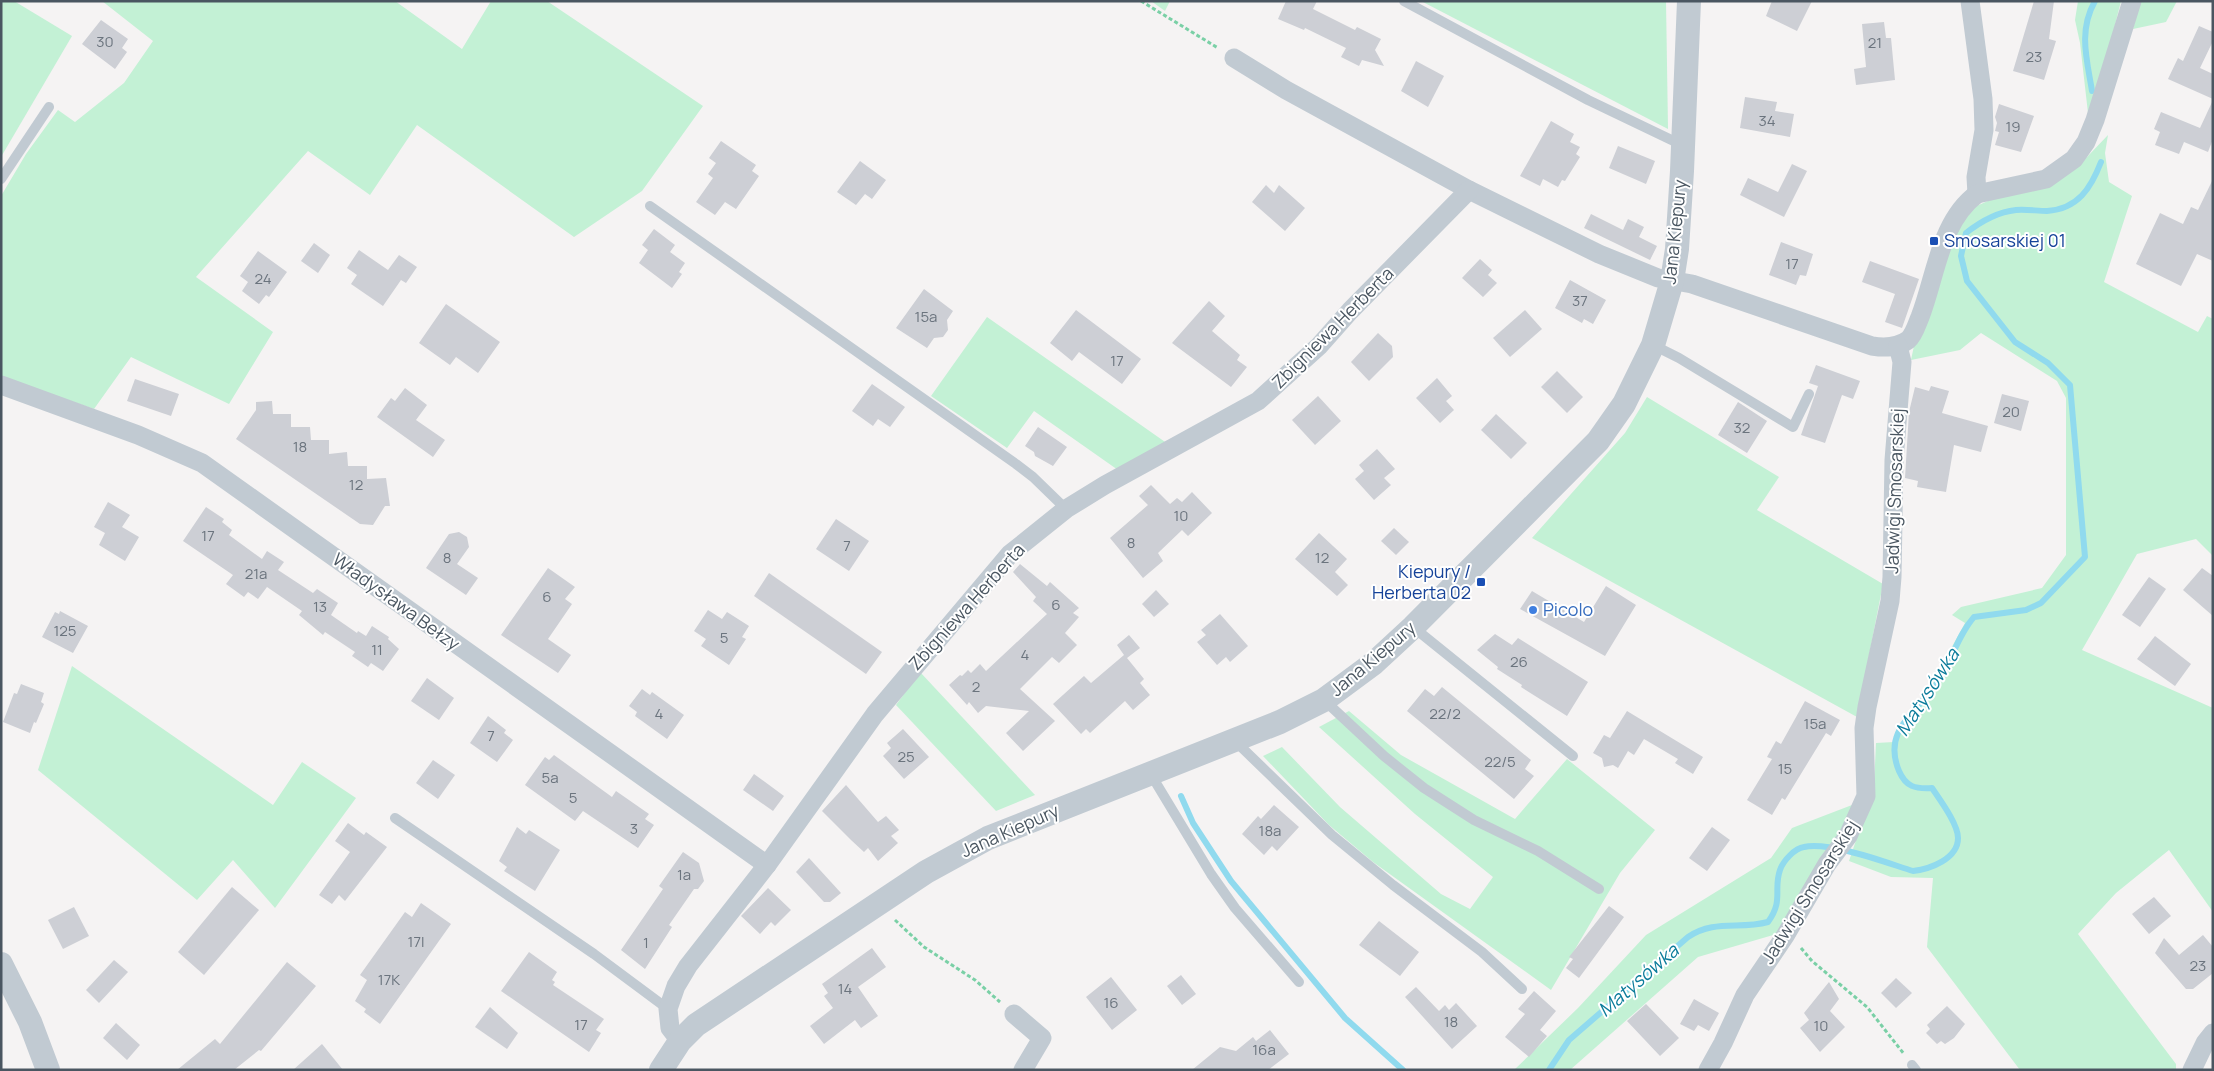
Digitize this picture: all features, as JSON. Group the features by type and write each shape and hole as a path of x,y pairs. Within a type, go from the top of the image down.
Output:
{"street":[{"name":"Jana Kiepury","path":"661,1070 680,1041 696,1025 933,868 988,838 1234,741 1280,722 1324,700 1374,663 1413,627 1598,441 1624,404 1653,345 1672,281 1677,249 1690,1"},
{"path":"1970,1 1983,99 1984,130 1976,177 1977,194"},
{"path":"1234,58 1286,90 1469,190 1614,260 1658,278 1692,284 1872,346 1884,348 1898,346 1910,339 1916,327 1949,231 1958,212 1977,194 2046,179 2074,158 2086,142 2095,120 2132,1"},
{"name":"Zbigniewa Herberta","path":"668,1009 676,986 688,966 767,866 875,714 924,653 1010,554 1066,509 1105,485 1258,401 1319,346 1350,311 1469,190"},
{"name":"Jadwigi Smosarskiej","path":"1708,1070 1746,995 1827,864 1848,836 1866,796 1864,728 1890,601 1894,536 1894,460 1902,362 1898,346"},
{"name":"Władysława Bełzy","path":"1,385 120,428 202,463 767,866"},
{"path":"1,964 30,1022 48,1070"},
{"path":"668,1009 670,1028 680,1041"},
{"path":"1014,1014 1042,1038 1023,1070"},
{"path":"2192,1070 2205,1043 2213,1033"}],"lane":[{"path":"1404,1 1588,100 1683,146"},
{"path":"1,179 49,108"},
{"path":"650,206 1016,464 1033,477 1066,509"},
{"path":"1653,345 1679,358 1794,427 1809,394"},
{"path":"1413,627 1573,756"},
{"path":"1324,700 1384,756 1424,788 1474,820 1538,851 1599,889"},
{"path":"1234,741 1332,835 1482,952 1522,989"},
{"path":"1150,773 1211,874 1230,901 1299,982"},
{"path":"395,818 594,954 668,1009"}],"path":[{"path":"1141,1 1234,58"},
{"path":"878,904 924,947 976,980 1014,1014"},
{"path":"1788,929 1812,961 1867,1007 1914,1067"}],"green space":[{"path":"1,1 14,1 72,36 1,157"},
{"path":"102,1 395,1 462,49 491,1 547,1 703,106 642,191 574,237 417,125 370,195 308,151 196,277 273,332 229,404 131,357 94,409 1,377 1,196 26,154 58,110 75,122 124,83 153,41"},
{"path":"1151,1 1170,1 1165,11"},
{"path":"1421,1 1666,1 1668,129"},
{"path":"2078,1 2121,1 2108,53 2088,113 2080,43 2075,20"},
{"path":"2140,1 2177,1 2166,22 2133,29"},
{"path":"2108,135 2105,153 2109,182 2132,196 2104,282 2198,332 2207,316 2213,319 2213,556 2196,539 2137,554 2082,650 2213,708 2213,912 2169,850 2116,893 2078,934 2176,1064 2176,1070 2020,1070 1927,947 1933,878 1891,877 1849,861 1874,787 1876,743 1894,742 1899,725 1932,683 1965,623 1952,615 1961,607 2042,588 2066,555 2066,398 2057,381 1981,333 1960,350 1911,360 1915,341 1955,230 1972,208 2087,157"},
{"path":"987,317 1168,444 1118,470 1034,411 1007,448 931,396"},
{"path":"1647,397 1779,477 1757,510 1883,584 1857,717 1532,538 1625,433"},
{"path":"72,666 273,805 302,762 356,798 275,908 233,860 197,900 38,770"},
{"path":"920,672 1035,795 996,811 896,705"},
{"path":"1349,711 1401,755 1515,819 1567,759 1655,830 1620,873 1551,990 1373,862 1329,825 1263,756 1282,747 1340,807 1441,894 1470,909 1493,877 1415,814 1319,727"},
{"path":"1852,805 1848,824 1780,933 1698,957 1570,1070 1514,1070 1578,1008 1646,935 1771,858 1792,828"}],"building":[{"path":"1286,1 1317,1 1313,9 1355,30 1357,27 1381,39 1375,50 1384,66 1362,60 1359,66 1341,57 1346,48 1305,28 1304,30 1278,19"},
{"path":"1772,1 1812,1 1797,31 1766,16"},
{"path":"2034,1 2054,1 2049,39 2056,41 2044,80 2013,71"},
{"path":"101,20 128,39 122,48 127,52 115,69 82,44"},
{"path":"1884,22 1886,38 1891,38 1895,80 1856,85 1854,69 1866,67 1862,24"},
{"path":"2199,26 2213,32 2213,41 2200,68 2213,74 2213,99 2168,79 2178,58 2183,61"},
{"path":"1416,61 1444,76 1428,107 1401,91"},
{"path":"1745,97 1777,102 1775,111 1794,114 1790,137 1740,128"},
{"path":"2213,100 2213,139 2208,152 2184,142 2179,154 2155,145 2160,132 2154,129 2161,112 2200,128"},
{"path":"1999,104 2034,116 2021,152 1995,145 1999,132 1995,131 1997,123 1995,117"},
{"path":"1551,121 1574,134 1570,142 1580,147 1576,154 1580,157 1565,181 1562,180 1558,187 1543,179 1540,186 1520,176"},
{"path":"721,141 756,165 752,171 759,176 736,209 725,202 715,215 696,202 713,178 708,174 716,163 709,158"},
{"path":"1618,146 1655,161 1646,184 1609,168"},
{"path":"860,161 886,180 872,199 865,194 856,205 837,192"},
{"path":"1792,164 1807,171 1784,217 1740,195 1748,178 1778,192"},
{"path":"2213,179 2213,261 2197,254 2181,286 2136,264 2160,213 2183,224 2191,207 2198,210"},
{"path":"1266,185 1274,193 1279,185 1305,208 1285,231 1252,202"},
{"path":"1591,214 1623,230 1628,219 1644,227 1639,237 1657,246 1650,260 1584,228"},
{"path":"654,229 675,245 670,252 685,263 679,272 682,274 672,288 639,263 648,250 642,245"},
{"path":"1781,242 1813,254 1806,276 1800,275 1796,285 1769,275"},
{"path":"314,243 330,255 318,273 301,261"},
{"path":"359,250 388,270 399,255 417,267 406,283 401,280 383,306 351,284 357,275 347,268"},
{"path":"258,251 287,272 269,297 266,295 259,304 242,291 248,282 240,276"},
{"path":"1480,259 1492,270 1488,275 1497,283 1483,297 1462,278"},
{"path":"1870,261 1919,279 1902,328 1885,322 1895,294 1862,282"},
{"path":"1570,280 1606,300 1593,324 1584,319 1582,323 1555,308"},
{"path":"924,289 953,311 947,320 948,330 943,337 934,338 927,348 896,328"},
{"path":"1209,301 1225,316 1212,331 1240,355 1237,360 1247,367 1231,387 1172,343"},
{"path":"446,304 500,342 478,373 456,357 450,365 419,343"},
{"path":"1076,310 1141,359 1122,384 1079,352 1072,361 1050,343"},
{"path":"1525,310 1542,329 1510,357 1493,338"},
{"path":"1378,333 1392,346 1393,357 1369,381 1351,362"},
{"path":"1816,365 1860,381 1853,399 1842,395 1825,443 1801,435 1818,386 1809,383"},
{"path":"1557,371 1583,397 1567,413 1541,387"},
{"path":"1437,378 1452,396 1446,401 1454,410 1440,423 1416,398"},
{"path":"135,379 179,394 171,416 127,401"},
{"path":"872,384 905,407 890,427 878,419 873,426 852,411"},
{"path":"1931,386 1949,391 1942,413 1988,426 1981,452 1954,445 1946,492 1917,487 1918,481 1905,478 1909,412 1915,387 1929,391"},
{"path":"405,388 427,405 416,420 445,440 433,457 377,417 391,398 395,401"},
{"path":"2002,394 2029,401 2021,431 1994,423"},
{"path":"1318,396 1341,421 1315,445 1292,420"},
{"path":"272,401 273,414 291,414 291,427 310,427 311,440 329,440 329,454 347,452 348,466 367,466 367,479 386,478 390,506 385,506 373,525 360,524 236,439 256,410 256,402"},
{"path":"1738,402 1767,421 1747,453 1718,435"},
{"path":"1496,414 1527,443 1511,459 1481,430"},
{"path":"1038,427 1067,447 1053,466 1035,456 1034,452 1025,446"},
{"path":"1377,449 1395,469 1384,478 1391,485 1374,500 1355,479 1364,471 1359,465"},
{"path":"1151,485 1170,504 1177,498 1182,502 1192,492 1212,513 1188,536 1182,530 1158,553 1163,561 1143,578 1110,538 1148,505 1139,496"},
{"path":"108,502 130,515 122,527 139,537 125,561 99,545 105,533 94,527"},
{"path":"206,507 224,519 222,522 232,530 229,535 262,559 267,551 284,562 278,570 313,593 317,589 338,603 331,615 357,633 358,631 366,636 372,626 389,637 388,639 399,649 383,671 371,663 368,667 352,656 355,652 325,632 323,635 299,615 302,611 267,587 258,599 248,592 244,597 226,584 233,575 183,541"},
{"path":"836,519 869,541 849,571 816,549"},
{"path":"1394,528 1409,542 1396,555 1381,541"},
{"path":"459,532 467,537 469,547 457,564 478,578 466,595 426,568 449,534"},
{"path":"1319,533 1347,559 1335,572 1348,585 1337,596 1295,559"},
{"path":"1020,564 1047,586 1050,582 1079,608 1073,613 1079,617 1065,633 1077,645 1059,663 1052,657 1020,689 1055,721 1023,751 1006,733 1029,711 986,706 978,713 969,702 967,705 949,685 968,670 971,673 980,664 986,671 1047,614 1033,601 1036,597 1013,572"},
{"path":"548,568 575,587 565,599 572,604 548,639 571,655 558,673 501,635"},
{"path":"2202,568 2213,576 2213,616 2183,590"},
{"path":"769,573 882,652 866,674 754,596"},
{"path":"2149,577 2166,589 2140,627 2122,615"},
{"path":"1606,586 1636,605 1605,656 1520,609 1532,591 1584,622"},
{"path":"1156,590 1169,604 1154,617 1142,604"},
{"path":"708,610 722,619 727,612 749,626 742,637 746,639 729,665 701,646 706,639 694,631"},
{"path":"60,611 88,626 73,653 42,637 55,612 59,614"},
{"path":"1220,614 1248,646 1230,662 1226,657 1217,665 1197,642 1206,635 1201,630"},
{"path":"1495,634 1512,645 1518,638 1588,682 1567,716 1521,687 1522,685 1497,669 1498,667 1477,650"},
{"path":"1129,635 1140,648 1127,658 1144,679 1140,683 1150,695 1133,710 1125,701 1090,733 1086,729 1081,734 1053,704 1084,676 1091,683 1124,655 1117,645"},
{"path":"2155,636 2191,664 2175,686 2137,659"},
{"path":"427,678 454,698 439,720 411,701"},
{"path":"21,684 44,693 41,702 44,704 30,733 3,722 14,693 17,694"},
{"path":"1442,687 1531,760 1525,769 1534,776 1514,799 1407,711 1425,689 1434,696"},
{"path":"642,689 650,695 652,692 684,715 667,739 635,716 637,712 629,706"},
{"path":"1805,701 1840,720 1831,736 1826,733 1785,800 1782,798 1772,815 1747,800 1772,759 1767,757 1776,741 1781,744"},
{"path":"1627,711 1703,757 1693,774 1675,763 1678,759 1644,739 1634,755 1628,751 1618,768 1613,765 1604,767 1602,758 1593,753 1604,735 1610,738"},
{"path":"488,716 506,730 504,733 513,740 497,762 470,743"},
{"path":"903,729 929,757 904,779 883,756 891,748 887,743"},
{"path":"554,755 612,797 616,791 649,814 645,819 654,825 638,848 583,811 575,821 525,785 545,757 549,760"},
{"path":"433,760 455,775 438,799 416,783"},
{"path":"754,774 784,796 773,811 743,790"},
{"path":"846,785 878,822 886,816 899,830 891,836 898,843 878,861 868,848 864,852 822,811"},
{"path":"1274,805 1299,827 1277,851 1272,846 1264,855 1242,834 1258,816 1261,819"},
{"path":"348,823 364,835 366,832 387,847 345,901 339,895 332,904 319,895 350,852 335,841"},
{"path":"517,827 526,834 529,830 560,850 535,891 504,871 507,867 499,861"},
{"path":"1712,827 1730,840 1707,871 1689,858"},
{"path":"683,852 699,863 704,881 698,889 694,889 669,925 672,927 645,969 621,950 663,889 659,886"},
{"path":"809,858 841,893 830,902 824,902 796,872"},
{"path":"232,887 259,910 204,975 178,952"},
{"path":"768,888 791,910 775,926 771,922 760,934 741,916"},
{"path":"2154,897 2171,916 2149,934 2132,914"},
{"path":"421,903 451,924 380,1024 364,1012 366,1009 355,1001 367,980 360,975 405,912 412,917"},
{"path":"1609,906 1624,917 1579,978 1566,968 1573,959 1569,957"},
{"path":"74,907 89,936 63,949 48,920"},
{"path":"1379,921 1419,952 1400,976 1359,945"},
{"path":"2203,935 2213,947 2213,973 2193,989 2186,989 2155,953 2164,938 2179,955"},
{"path":"872,948 886,967 858,987 878,1016 861,1028 855,1020 824,1044 810,1026 833,1008 824,996 828,993 822,984"},
{"path":"529,952 557,972 552,980 555,982 553,985 604,1019 596,1030 601,1033 589,1052 501,991"},
{"path":"114,960 128,972 99,1003 86,990"},
{"path":"287,962 316,986 261,1051 259,1050 234,1070 177,1070 215,1039 220,1044"},
{"path":"1181,975 1196,994 1182,1005 1167,986"},
{"path":"1111,977 1137,1010 1112,1030 1086,997"},
{"path":"1896,978 1912,993 1896,1008 1881,993"},
{"path":"1829,982 1839,999 1830,1011 1845,1027 1820,1052 1800,1028 1809,1020 1804,1013"},
{"path":"1416,987 1439,1011 1445,1005 1449,1010 1456,1003 1477,1026 1452,1049 1405,997"},
{"path":"1534,991 1556,1011 1540,1030 1547,1036 1529,1057 1505,1037 1525,1014 1518,1009"},
{"path":"1694,999 1719,1013 1709,1031 1698,1025 1694,1031 1680,1024"},
{"path":"1646,1004 1679,1038 1660,1056 1627,1021"},
{"path":"1947,1006 1965,1024 1954,1038 1945,1044 1941,1041 1937,1044 1926,1033 1930,1029 1927,1025"},
{"path":"490,1007 518,1033 507,1049 475,1027"},
{"path":"116,1023 140,1045 127,1060 103,1038"},
{"path":"1270,1030 1289,1054 1268,1070 1192,1070 1220,1047 1236,1051 1253,1037 1256,1041"},
{"path":"322,1044 343,1070 293,1070"}],"waterway":[{"name":"Matysówka","path":"2092,91 2086,57 2085,34 2090,12 2095,1"},
{"name":"Matysówka","path":"1549,1070 1569,1040 1688,937 1708,928 1718,926 1768,922 1776,907 1777,883 1780,870 1793,852 1804,847 1828,847 1913,871 1942,862 1953,852 1957,845 1957,832 1952,819 1932,788 1921,788 1908,784 1899,771 1895,756 1895,743 1899,731 1939,680 1968,624 1974,617 2026,610 2041,603 2085,557 2070,385 2048,363 2015,342 1967,281 1961,256 1966,233 1990,218 2016,210 2047,211 2058,209 2075,201 2088,188 2101,162"},
{"path":"1181,796 1193,823 1231,881 1345,1018 1403,1070"}],"place":[{"name":"Smosarskiej 01","path":"1934,241"},
{"name":"Kiepury / Herberta 02","path":"1481,582"},
{"name":"Picolo","path":"1533,610"}]}
